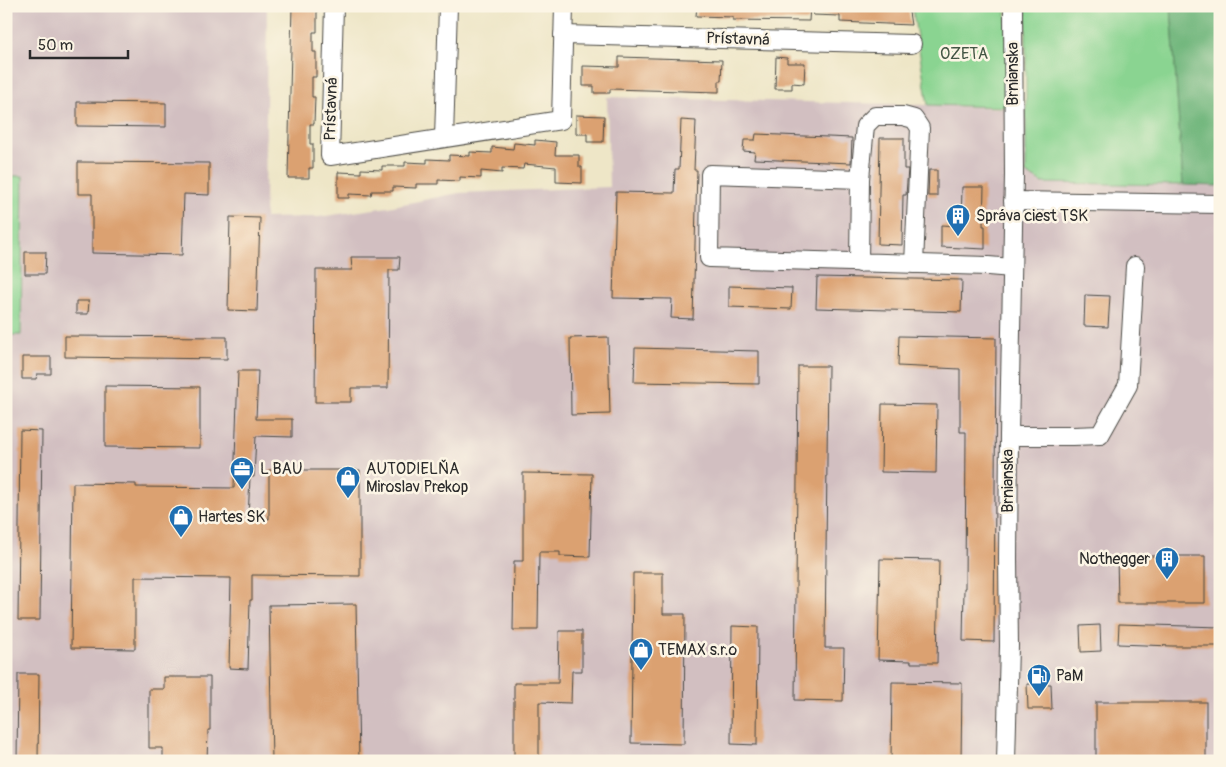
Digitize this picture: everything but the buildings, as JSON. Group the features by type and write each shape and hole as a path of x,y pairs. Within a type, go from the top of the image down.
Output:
{"street":[{"name":"Prístavná","path":"334,6 330,156 561,120 564,6"},
{"path":"444,138 448,6"},
{"name":"Brnianska","path":"1006,761 1009,646 1008,550 1013,201 1013,6"},
{"name":"Prístavná","path":"563,35 912,44"},
{"path":"859,263 860,180 865,126 875,116 903,116 914,119 920,128 914,264"},
{"path":"860,180 710,174 709,258 1012,268"},
{"path":"1013,201 1220,204"},
{"path":"1009,436 1100,435 1128,385 1135,266"}],"shaded area":[{"path":"6,6 267,6 265,218 319,217 388,207 459,193 609,187 607,97 1027,109 1042,183 1220,186 1220,761 6,761 6,335 21,335 23,176 6,176"}],"green space":[{"name":"OZETA","path":"912,6 1006,6 1007,107 928,105"},
{"path":"1026,6 1171,6 1183,185 1042,183 1026,173"},
{"path":"1171,6 1220,6 1220,186 1183,185"},
{"path":"6,176 23,176 21,335 6,335"}],"place":[{"name":"Správa ciest TSK","path":"958,237"},
{"name":"L BAU","path":"242,490"},
{"name":"AUTODIELŇA Miroslav Prekop","path":"348,499"},
{"name":"Hartes SK","path":"181,538"},
{"name":"Nothegger","path":"1167,580"},
{"name":"TEMAX s.r.o","path":"641,671"},
{"name":"PaM","path":"1039,697"}]}
